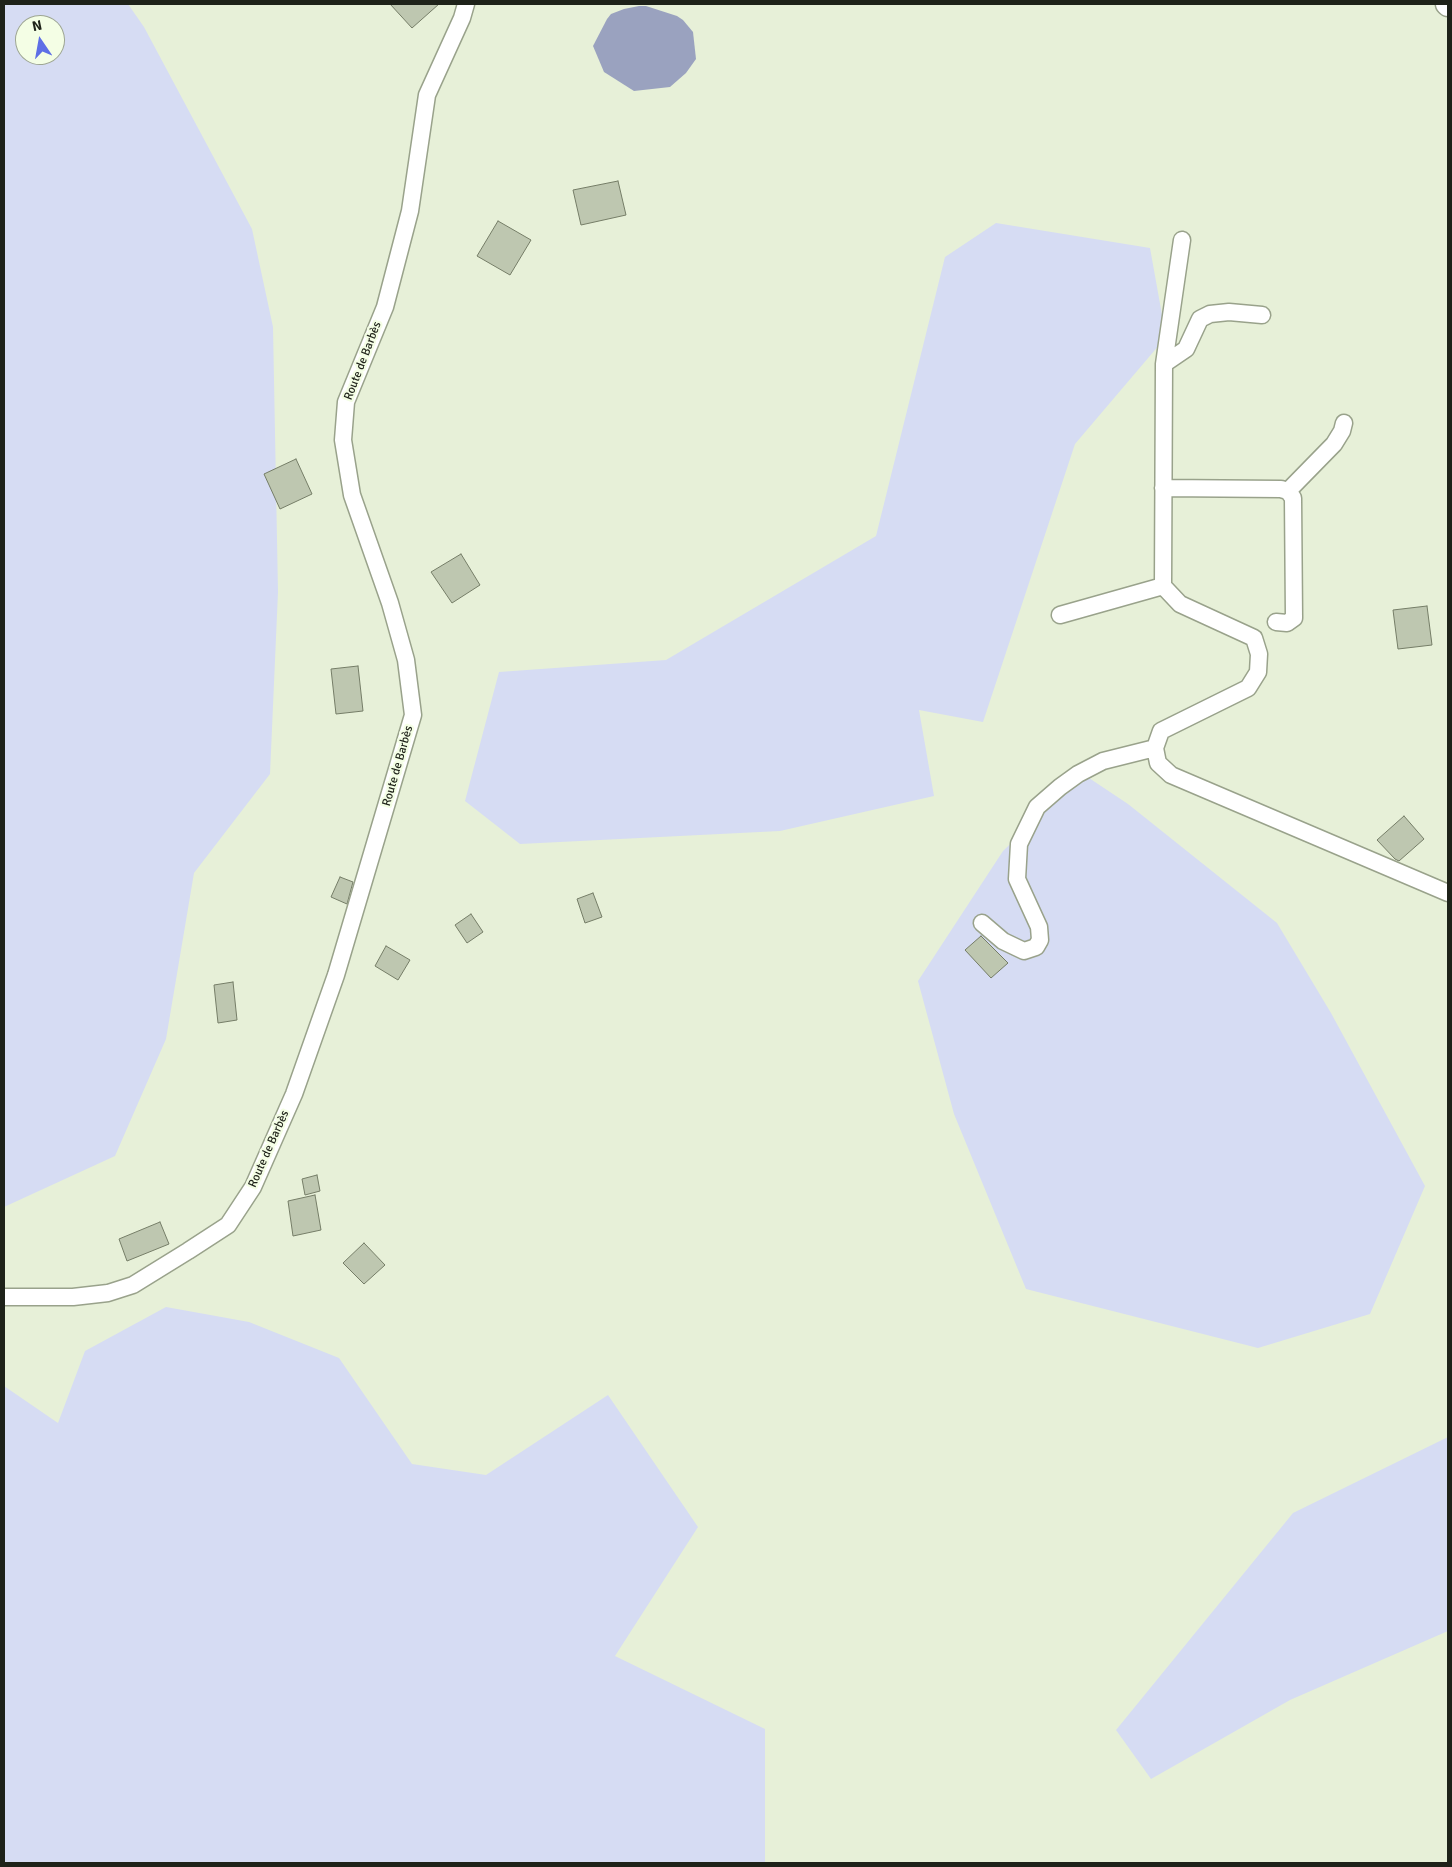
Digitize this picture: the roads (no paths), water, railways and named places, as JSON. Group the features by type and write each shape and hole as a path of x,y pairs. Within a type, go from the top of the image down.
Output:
{"street":[{"name":"Route de Barbès","path":"4,1297 73,1297 108,1293 133,1285 228,1225 253,1187 294,1094 336,975 412,715 406,660 390,603 352,496 344,440 346,402 385,307 410,211 427,95 462,18 466,4"},
{"path":"1182,240 1164,364 1163,586 1180,604 1254,638 1259,654 1258,672 1248,688 1161,731 1155,748 1158,762 1171,775 1448,893"},
{"path":"1164,364 1186,349 1200,319 1210,314 1229,312 1262,315"},
{"path":"1288,491 1334,444 1344,423"},
{"path":"1163,488 1281,489 1288,491 1293,498 1294,618 1287,623 1276,622"},
{"path":"1060,615 1163,586"},
{"path":"982,923 1003,941 1024,952 1036,947 1040,940 1039,927 1017,879 1019,844 1037,807 1078,774 1103,761 1155,748"}]}
